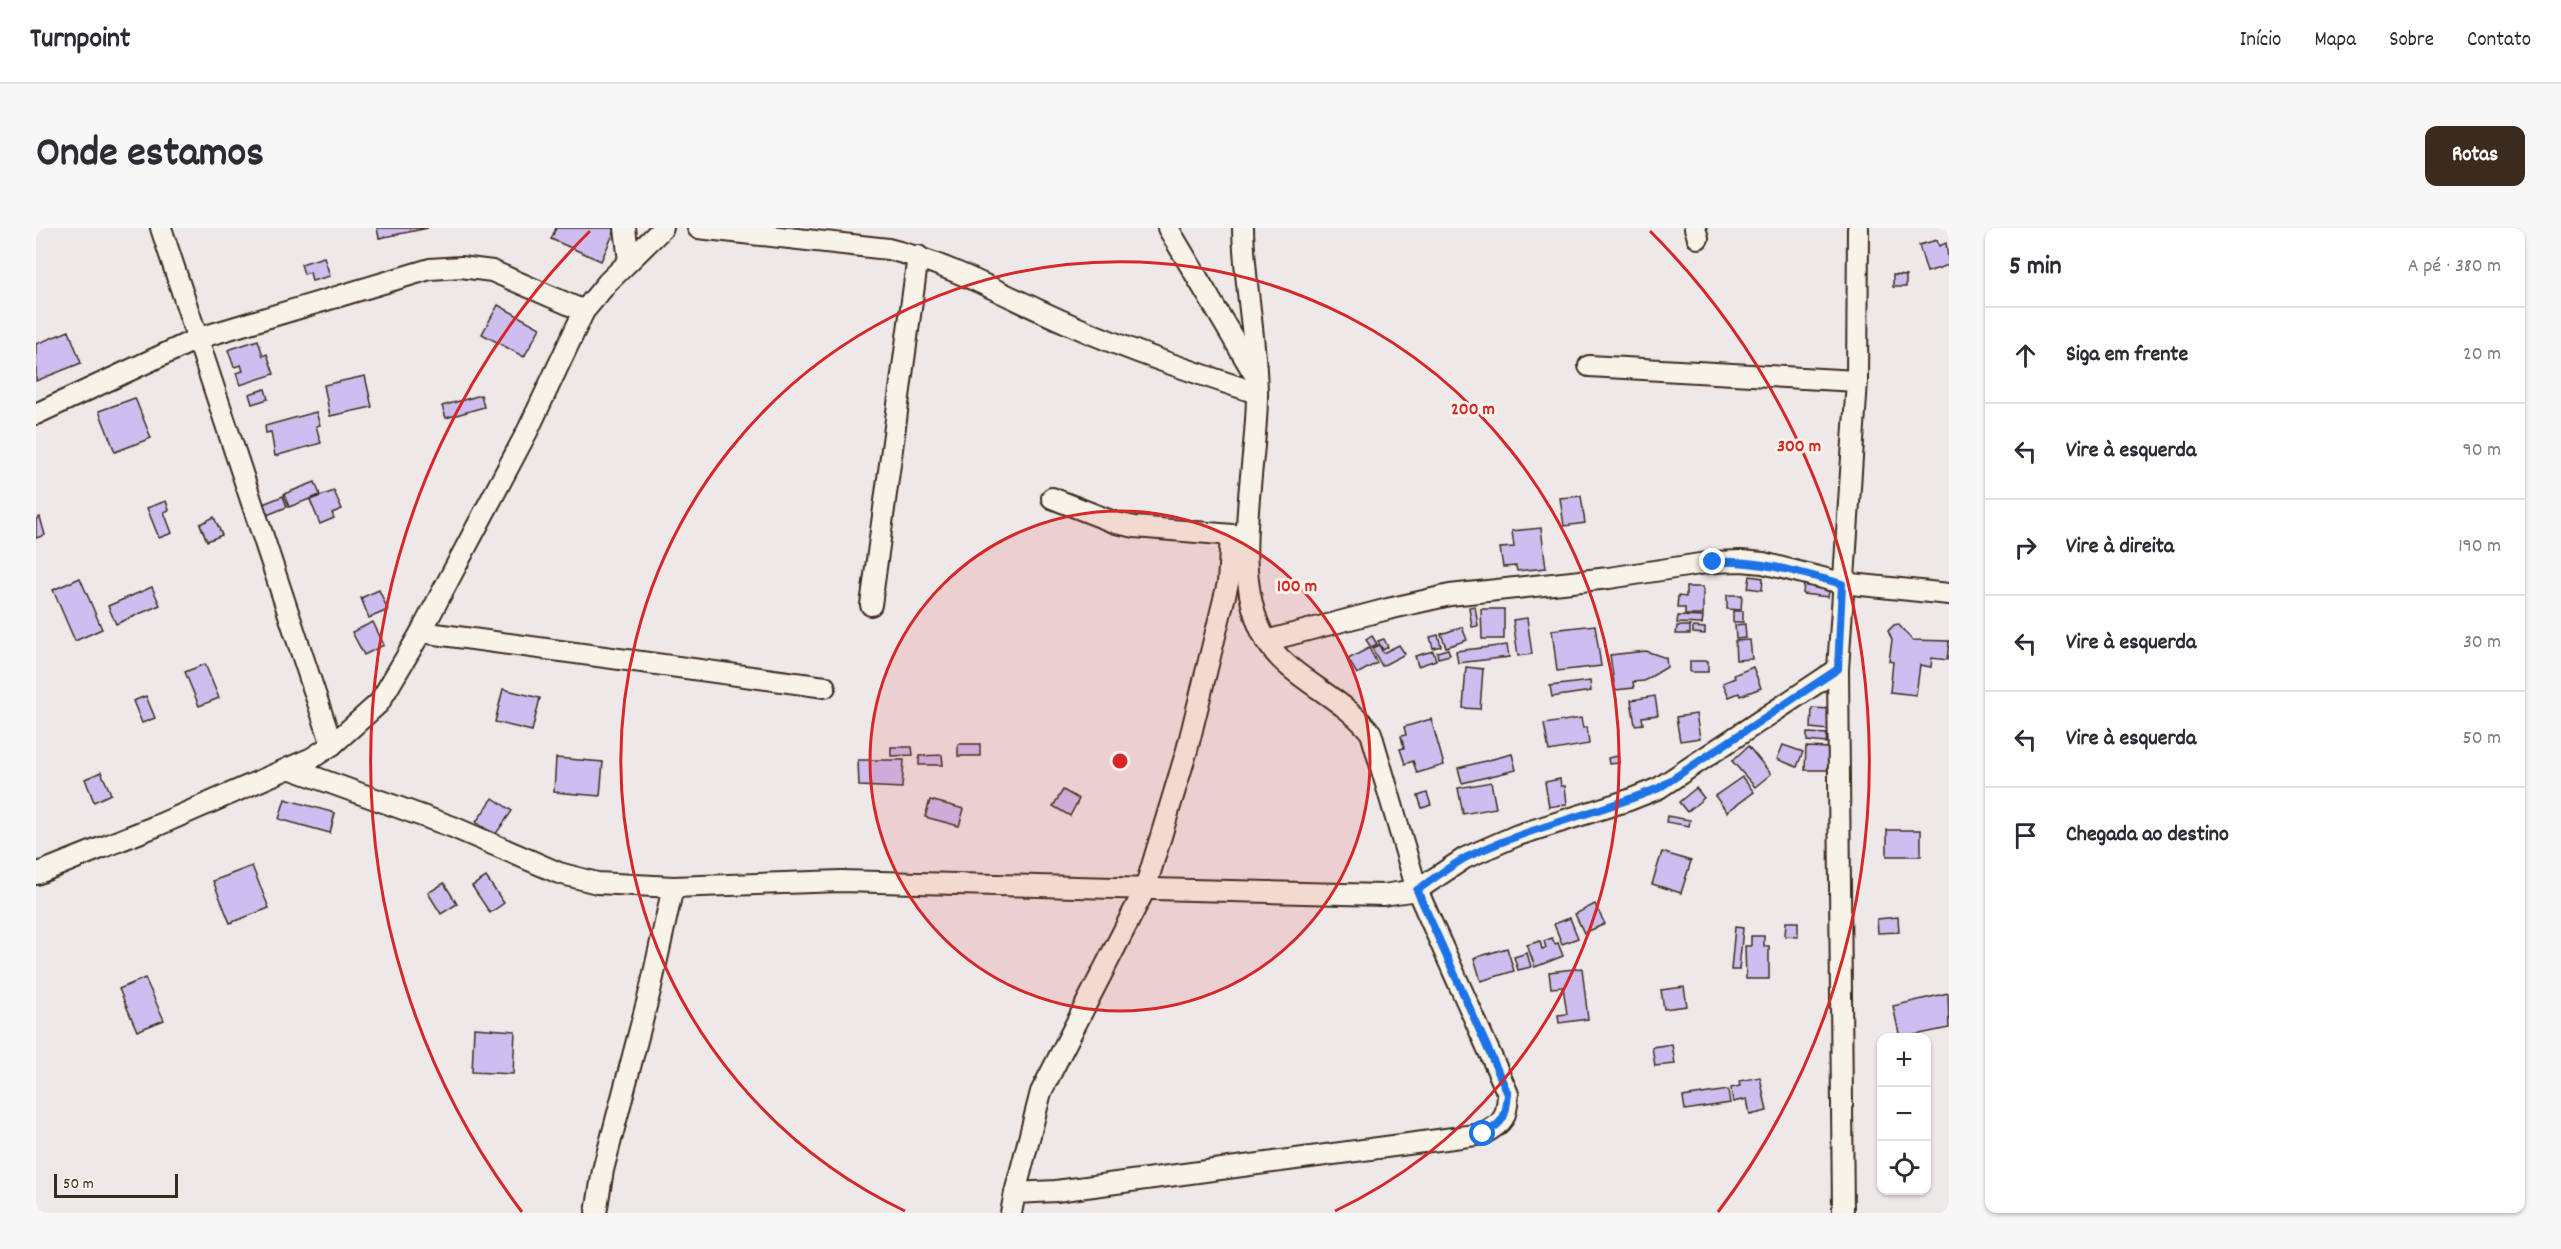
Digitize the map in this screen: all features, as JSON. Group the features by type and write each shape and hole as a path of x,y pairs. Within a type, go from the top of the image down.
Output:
{"street":[{"path":"161,228 332,746"},
{"path":"625,228 628,261"},
{"path":"36,874 156,826 289,768 332,746 379,703 421,632 528,430 584,311 628,261 663,228"},
{"path":"698,228 888,249 918,256 1069,325 1154,360 1257,385"},
{"path":"1168,228 1257,385"},
{"path":"1011,1213 1041,1092 1145,890 1186,750 1228,583 1239,535 1257,385 1243,228"},
{"path":"1843,1213 1838,669 1857,381 1858,228"},
{"path":"871,605 918,256"},
{"path":"36,414 199,338 430,269 461,267 492,271 584,311"},
{"path":"1589,366 1857,381"},
{"path":"1052,498 1116,523 1135,527 1239,535"},
{"path":"1016,1193 1056,1191 1483,1134 1500,1125 1507,1110 1508,1094 1417,890 1371,733 1358,717 1283,660 1266,641 1259,626 1239,535"},
{"path":"1266,641 1450,595 1609,578 1680,565 1752,562 1842,584 1949,594"},
{"path":"421,632 825,687"},
{"path":"289,768 453,827 559,873 597,883 673,887 841,881 1383,895 1417,890 1465,858 1518,835 1629,801 1659,788 1838,669"},
{"path":"597,1213 603,1170 650,991 673,887"}],"building":[{"path":"377,228 428,228 379,238"},
{"path":"556,228 616,228 601,261 551,239"},
{"path":"1937,240 1939,246 1946,243 1949,265 1927,272 1919,245"},
{"path":"324,257 330,276 312,281 310,272 304,274 301,264"},
{"path":"1893,275 1906,276 1906,287 1893,287"},
{"path":"498,305 540,328 524,357 482,334"},
{"path":"69,331 81,363 36,381 36,344"},
{"path":"258,340 263,356 267,354 274,374 240,385 236,373 243,371 241,365 234,367 228,350"},
{"path":"365,376 372,407 330,416 324,385"},
{"path":"265,389 268,399 252,404 249,394"},
{"path":"481,395 484,407 446,418 442,406"},
{"path":"135,398 151,438 115,452 99,411"},
{"path":"316,412 320,425 316,426 321,443 275,456 271,432 266,433 265,426"},
{"path":"315,482 320,495 289,507 284,494"},
{"path":"334,491 342,509 332,513 334,518 320,524 310,500"},
{"path":"283,496 287,507 267,515 263,504"},
{"path":"1581,496 1585,523 1564,526 1560,498"},
{"path":"166,501 169,510 164,512 172,533 159,538 147,508"},
{"path":"40,517 45,535 36,538 36,519"},
{"path":"214,517 222,535 207,541 200,524"},
{"path":"1541,528 1546,568 1517,571 1516,566 1503,567 1500,548 1514,547 1512,531"},
{"path":"1750,576 1763,578 1762,590 1748,588"},
{"path":"80,578 102,629 75,641 53,590"},
{"path":"1804,583 1830,586 1828,597 1803,594"},
{"path":"152,587 160,605 116,624 108,606"},
{"path":"1686,587 1703,587 1703,615 1685,615 1685,608 1677,608 1678,596 1686,597"},
{"path":"379,590 388,610 369,618 361,598"},
{"path":"1727,595 1742,595 1741,610 1727,609"},
{"path":"1475,606 1478,626 1472,627 1469,607"},
{"path":"1481,609 1504,609 1504,639 1482,639"},
{"path":"1733,611 1743,611 1743,622 1733,622"},
{"path":"1678,616 1703,617 1702,624 1677,623"},
{"path":"1527,618 1532,654 1518,656 1513,620"},
{"path":"373,622 384,645 364,655 352,632"},
{"path":"1745,624 1746,638 1736,639 1735,625"},
{"path":"1898,624 1912,640 1949,641 1947,660 1932,658 1931,667 1920,665 1916,695 1890,692 1893,662 1889,661 1892,640 1888,631"},
{"path":"1595,625 1601,666 1557,671 1552,630"},
{"path":"1677,626 1690,626 1690,634 1676,634"},
{"path":"1462,627 1467,640 1446,647 1441,634"},
{"path":"1693,627 1705,628 1705,634 1693,633"},
{"path":"1438,635 1441,646 1433,648 1430,637"},
{"path":"1372,636 1377,644 1371,647 1366,640"},
{"path":"1384,639 1388,647 1383,650 1378,641"},
{"path":"1750,640 1752,659 1736,660 1735,641"},
{"path":"1379,645 1383,653 1399,645 1405,654 1382,666 1372,648"},
{"path":"1507,645 1509,657 1458,663 1456,651"},
{"path":"1369,648 1377,663 1357,674 1348,659"},
{"path":"1448,649 1450,655 1438,658 1437,652"},
{"path":"1433,651 1436,660 1418,666 1415,656"},
{"path":"1646,651 1666,658 1667,667 1644,681 1633,682 1634,688 1615,690 1610,655"},
{"path":"1690,661 1708,661 1708,672 1690,672"},
{"path":"205,664 219,698 199,706 185,672"},
{"path":"1466,667 1483,669 1480,709 1463,708"},
{"path":"1753,667 1761,688 1740,696 1739,693 1729,697 1723,683 1735,678 1734,675"},
{"path":"1590,681 1591,691 1552,697 1550,686"},
{"path":"503,689 540,698 532,731 495,722"},
{"path":"146,696 155,718 142,723 133,701"},
{"path":"1655,696 1658,715 1642,717 1643,724 1635,725 1631,700"},
{"path":"1812,708 1830,709 1828,730 1811,728"},
{"path":"1696,714 1700,738 1680,741 1676,717"},
{"path":"1581,718 1583,728 1587,727 1589,744 1549,751 1544,724"},
{"path":"1431,719 1444,765 1417,773 1413,761 1405,764 1400,749 1404,748 1401,736 1406,735 1404,727"},
{"path":"1807,733 1827,734 1826,743 1807,741"},
{"path":"958,744 980,744 980,756 958,756"},
{"path":"1783,745 1803,752 1797,767 1777,759"},
{"path":"1748,746 1771,774 1755,787 1732,761"},
{"path":"891,747 912,747 913,755 891,756"},
{"path":"1806,747 1829,748 1828,770 1805,770"},
{"path":"1512,754 1516,770 1462,783 1458,768"},
{"path":"942,755 943,765 919,765 919,756"},
{"path":"1618,756 1619,763 1609,764 1608,758"},
{"path":"556,758 603,762 600,796 554,792"},
{"path":"858,760 904,760 902,788 859,786"},
{"path":"101,772 111,794 94,802 85,779"},
{"path":"1742,777 1754,792 1727,812 1715,796"},
{"path":"1560,779 1561,786 1565,786 1567,804 1549,807 1545,782"},
{"path":"1491,782 1496,808 1463,814 1458,788"},
{"path":"1696,788 1704,798 1687,812 1679,802"},
{"path":"1063,790 1079,799 1070,816 1053,806"},
{"path":"1427,793 1431,805 1422,808 1418,796"},
{"path":"493,798 512,811 495,835 476,822"},
{"path":"285,799 335,813 330,833 279,819"},
{"path":"930,800 964,809 959,826 925,817"},
{"path":"1667,816 1690,820 1689,826 1666,822"},
{"path":"1887,830 1921,830 1921,856 1887,856"},
{"path":"1662,852 1691,861 1681,893 1652,884"},
{"path":"252,866 269,908 230,923 213,881"},
{"path":"486,877 504,903 490,913 472,886"},
{"path":"444,883 457,904 441,914 428,893"},
{"path":"1595,904 1605,924 1584,933 1575,914"},
{"path":"1898,917 1899,932 1878,933 1877,919"},
{"path":"1570,918 1578,938 1562,944 1554,924"},
{"path":"1786,922 1798,922 1798,937 1785,936"},
{"path":"1735,927 1743,928 1739,970 1731,970"},
{"path":"1751,936 1764,936 1764,946 1769,946 1769,979 1746,979 1745,946 1751,946"},
{"path":"1552,938 1555,944 1558,943 1563,956 1535,967 1527,945 1540,941 1542,949 1546,948 1544,941"},
{"path":"1507,948 1514,971 1481,981 1474,958"},
{"path":"1527,953 1531,967 1518,970 1514,957"},
{"path":"1582,968 1588,1019 1559,1023 1558,1015 1567,1014 1563,987 1551,988 1549,972"},
{"path":"145,978 164,1020 137,1031 119,989"},
{"path":"1684,987 1687,1006 1664,1009 1661,990"},
{"path":"1948,993 1949,1028 1924,1033 1899,1033 1893,1006"},
{"path":"474,1028 515,1031 513,1074 472,1072"},
{"path":"1672,1044 1675,1064 1655,1066 1652,1047"},
{"path":"1760,1077 1767,1111 1750,1115 1747,1099 1733,1102 1731,1088 1740,1086 1739,1081"},
{"path":"1728,1090 1730,1103 1685,1110 1683,1097"}],"route":[{"path":"1483,1134 1500,1125 1507,1110 1508,1094 1417,890 1465,858 1518,835 1629,801 1659,788 1838,669 1842,584 1762,563 1713,562"}]}
